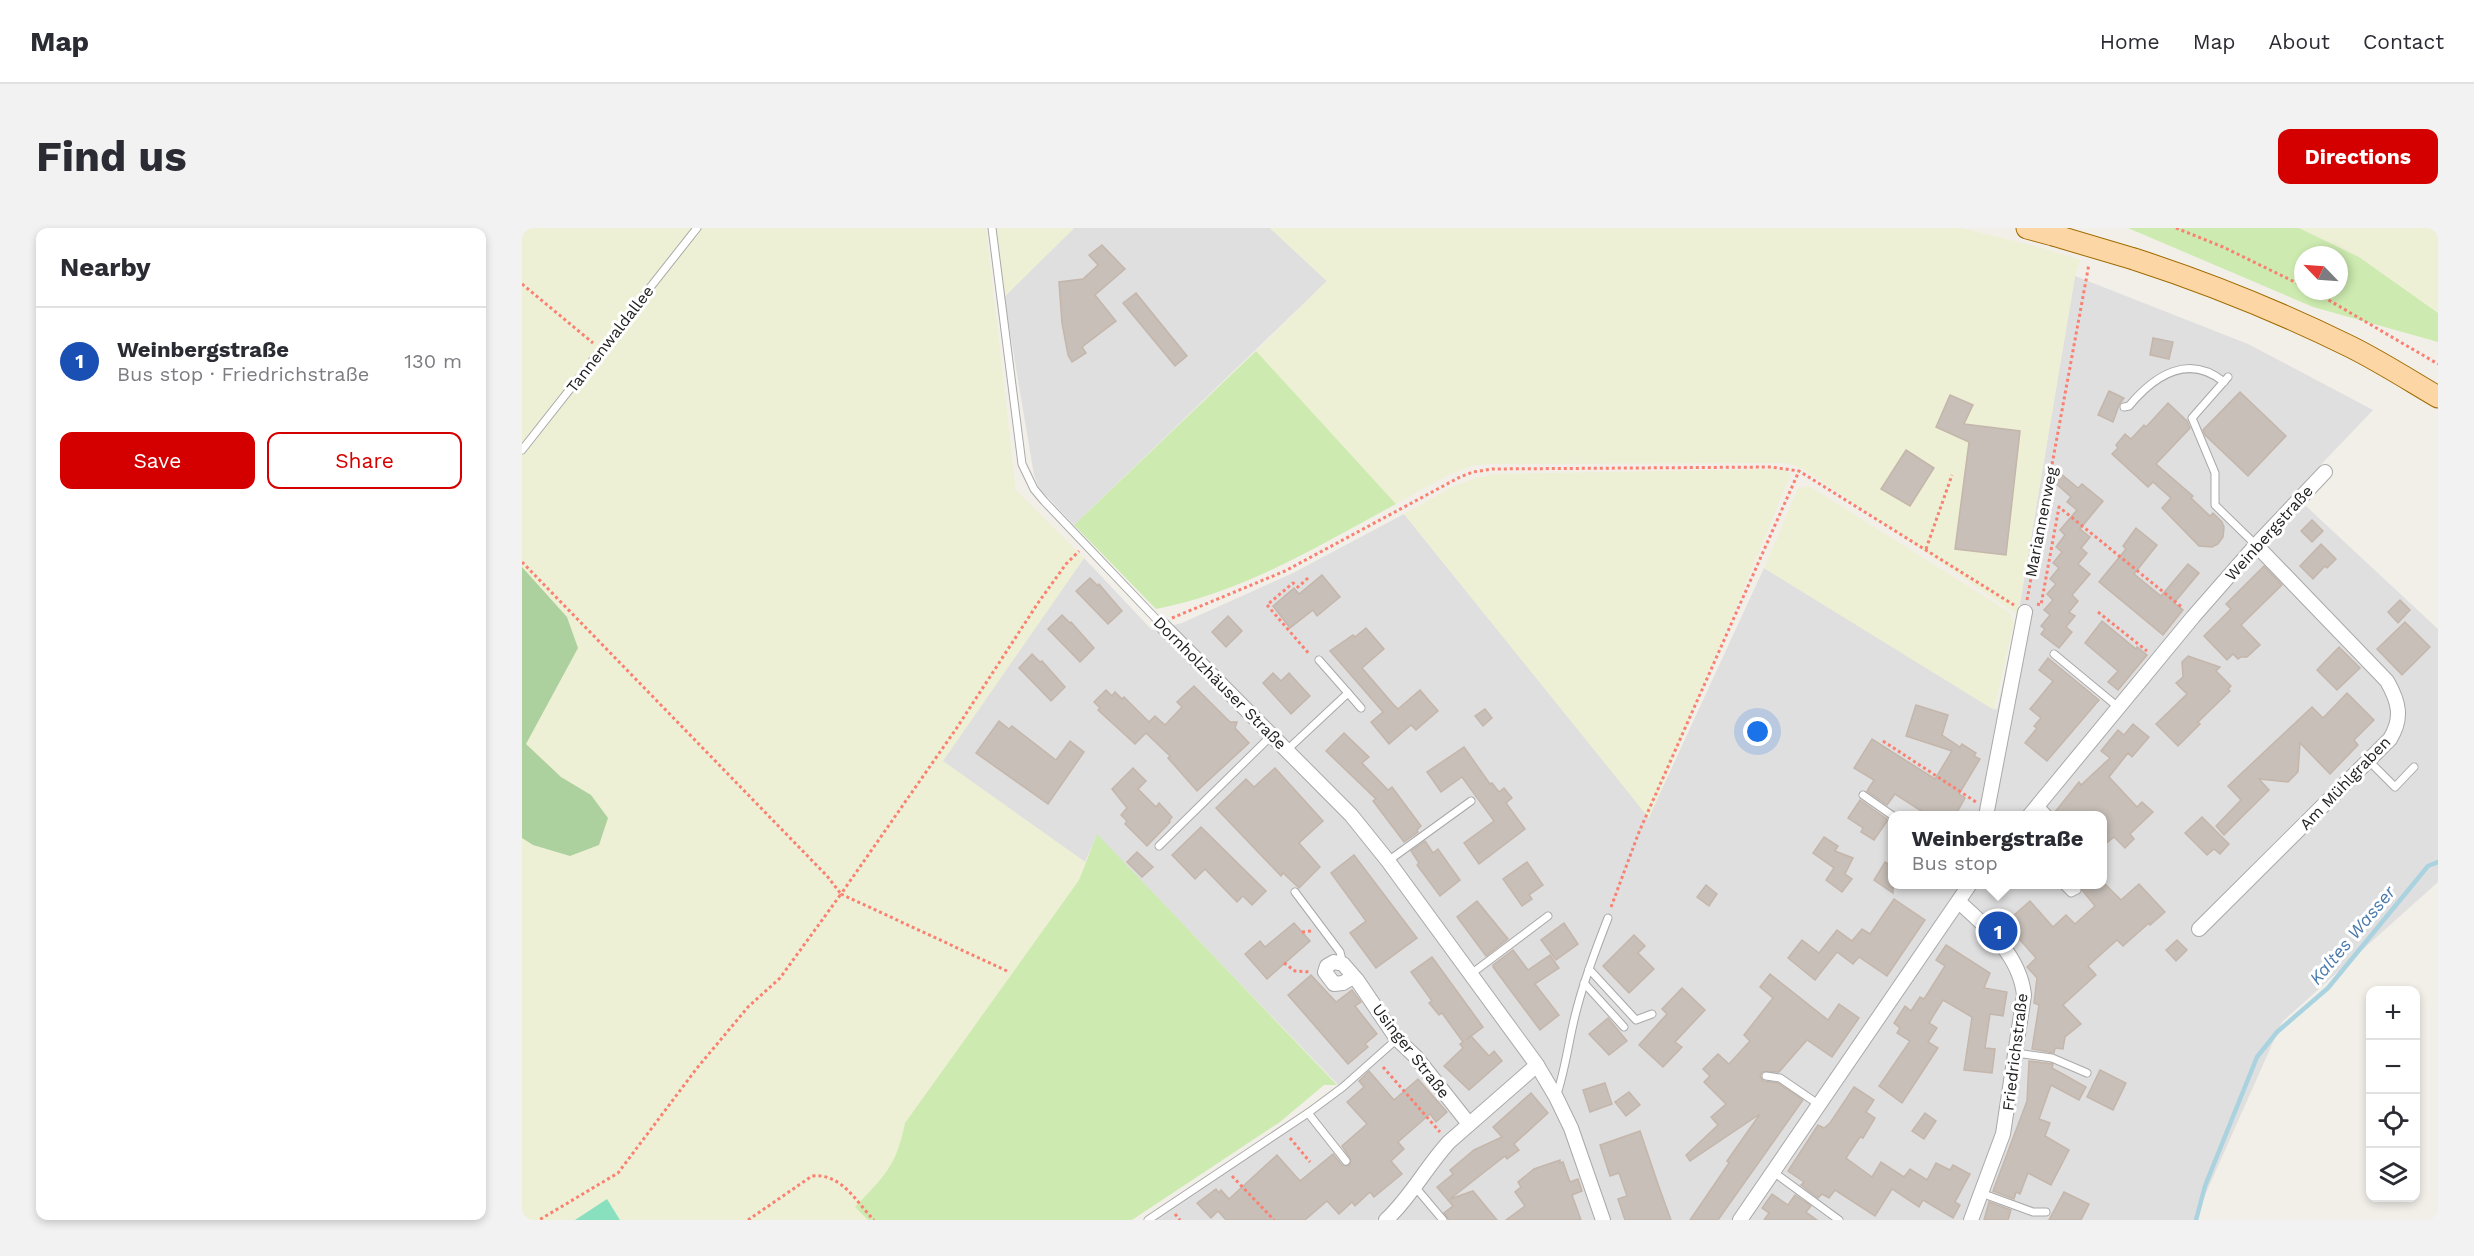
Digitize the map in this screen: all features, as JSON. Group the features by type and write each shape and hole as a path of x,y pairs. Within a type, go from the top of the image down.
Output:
{"main road":[{"path":"2027,228 2204,282 2280,313 2352,347 2438,398"}],"street":[{"name":"Weinbergstraße","path":"2033,811 2193,617 2256,545 2325,472"},
{"name":"Am Mühlgraben","path":"2199,929 2390,739 2397,728 2399,717 2394,693 2387,681 2256,545"},
{"path":"1987,811 2025,612"},
{"name":"Dornholzhäuser Straße","path":"1160,623 1351,815 1388,861 1537,1065 1571,1128 1603,1220"},
{"path":"1740,1220 1967,889"},
{"name":"Friedrichstraße","path":"1959,902 1995,937 2018,969 2024,995 2003,1134 1971,1220"},
{"path":"1343,964 1334,962 1327,966 1325,972 1334,984 1343,983 1353,977"},
{"name":"Usinger Straße","path":"1343,964 1398,1040 1416,1057 1468,1124"},
{"path":"1386,1220 1416,1188 1449,1142 1537,1065"}],"lane":[{"name":"Tannenwaldallee","path":"522,450 697,228"},
{"name":"Dornholzhäuser Straße","path":"992,228 1022,464 1034,489 1085,546 1160,623"},
{"path":"2124,406 2129,406 2151,382 2175,370 2205,370 2226,380 2192,417 2215,473 2215,505 2256,545"},
{"path":"2054,654 2118,707"},
{"path":"1319,660 1361,708"},
{"path":"1287,750 1348,693"},
{"path":"1159,846 1272,735"},
{"path":"2368,760 2395,786 2414,766"},
{"path":"1863,795 1888,812"},
{"path":"1388,861 1471,801"},
{"path":"2039,804 2045,811"},
{"path":"2067,889 2071,892 2077,890"},
{"name":"Usinger Straße","path":"1295,892 1340,951 1343,964"},
{"path":"1471,974 1548,916"},
{"path":"1556,1097 1566,1068 1572,1029 1584,983 1608,918"},
{"path":"1589,969 1636,1020 1652,1014"},
{"path":"1584,983 1624,1027"},
{"path":"1148,1220 1308,1113 1343,1087 1398,1040"},
{"path":"2016,1053 2052,1058 2087,1073"},
{"path":"1766,1076 1780,1078 1818,1104"},
{"path":"1308,1113 1346,1161"},
{"path":"1772,1171 1839,1220"},
{"path":"1416,1188 1443,1220"},
{"path":"1981,1193 2032,1212 2046,1212"}],"path":[{"path":"2176,228 2223,247 2294,281"},
{"name":"Mariannenweg","path":"2025,612 2089,262"},
{"path":"522,284 602,350"},
{"path":"2329,300 2438,363"},
{"path":"1160,623 1285,571 1460,477 1492,469 1760,467 1799,471 2025,612"},
{"path":"1608,918 1639,832 1799,471"},
{"path":"1926,549 1952,475"},
{"path":"2041,605 2059,507 2193,617"},
{"path":"539,1220 618,1173 748,1007 780,978 956,729 1038,603 1066,564 1085,546"},
{"path":"522,562 827,876 841,894 1007,971"},
{"path":"1308,578 1298,587 1293,583 1267,604 1313,657 1319,660"},
{"path":"2098,612 2158,660"},
{"path":"1883,741 1986,811"},
{"path":"1284,963 1295,971 1325,972"},
{"path":"1376,1059 1449,1142"},
{"path":"1282,1130 1310,1161"},
{"path":"1225,1168 1274,1220"},
{"path":"748,1220 812,1176 824,1175 848,1189 874,1220"}],"shaded area":[{"path":"1074,228 1270,228 1327,281 1074,525 1039,488 1034,475 1004,297"},
{"path":"2075,276 2248,344 2373,410 2293,494 2438,629 2438,882 2282,1022 2194,1220 1152,1220 1257,1152 1344,1091 1097,835 1085,862 942,761 1084,558 1152,630 1182,623 1293,573 1404,514 1649,817 1764,568 1997,710 2018,615"}],"green space":[{"path":"522,228 696,228 522,449 522,285 554,311 522,284"},
{"path":"700,228 986,228 1016,490 1084,558 943,761 1085,862 1079,880 905,1123 900,1150 889,1170 855,1207 868,1220 522,1220 522,454"},
{"path":"996,228 1074,228 1004,297"},
{"path":"1270,228 1961,228 2039,247 2080,260 2075,276 2018,615 1803,469 1786,463 1489,464 1471,466 1448,475 1396,504 1256,351 1327,281"},
{"path":"2128,228 2299,228 2336,246 2294,246 2294,299"},
{"path":"2299,228 2438,228 2438,313 2348,252 2348,246 2336,246"},
{"path":"2348,252 2438,313 2438,342 2313,307 2297,300 2348,300"},
{"path":"1256,351 1396,504 1250,580 1188,602 1156,609 1074,525"},
{"path":"1785,470 1791,474 1649,818 1404,514 1454,486 1495,474"},
{"path":"1809,486 2009,612 2014,622 1994,710 1764,568 1798,488"},
{"path":"522,567 567,617 578,648 526,744 561,777 591,795 608,818 599,845 570,856 533,845 522,838"},
{"path":"1097,834 1337,1085 1324,1085 1280,1122 1132,1220 868,1220 855,1207 888,1170 898,1150 905,1123 1079,880"},
{"path":"607,1199 620,1220 575,1220"}],"building":[{"path":"1102,245 1125,269 1095,295 1116,321 1082,347 1086,353 1072,362 1068,355 1062,323 1059,282 1083,279 1098,265 1089,255"},
{"path":"1136,293 1187,356 1175,366 1123,303"},
{"path":"2153,338 2173,342 2169,359 2150,355"},
{"path":"2109,391 2124,398 2113,422 2098,415"},
{"path":"2240,392 2286,436 2248,476 2205,435 2203,430"},
{"path":"1950,395 1973,405 1964,424 2020,431 2006,555 1955,549 1969,442 1936,427"},
{"path":"2168,403 2187,421 2190,428 2156,464 2193,496 2191,498 2210,516 2213,513 2222,522 2223,537 2218,544 2212,547 2199,546 2162,508 2171,498 2153,482 2148,487 2112,454 2125,434 2131,439 2144,425 2146,427"},
{"path":"1906,450 1934,468 1910,506 1881,489"},
{"path":"2060,473 2078,488 2082,484 2103,501 2080,529 2090,537 2081,548 2087,553 2078,564 2090,574 2072,595 2078,601 2069,612 2075,616 2066,627 2072,632 2059,648 2041,634 2045,629 2041,626 2050,615 2044,610 2053,600 2047,594 2056,584 2050,579 2059,568 2053,563 2062,552 2056,547 2065,535 2060,530 2077,510 2067,502 2071,497 2053,481"},
{"path":"2312,520 2323,531 2312,542 2301,531"},
{"path":"2136,528 2157,545 2134,574 2161,596 2188,564 2199,573 2174,603 2183,610 2163,635 2099,582 2126,549 2123,546"},
{"path":"2321,544 2336,559 2327,568 2325,566 2313,579 2300,566"},
{"path":"2264,566 2282,585 2241,625 2260,645 2247,657 2238,659 2233,654 2227,660 2204,636 2231,609 2226,604"},
{"path":"1322,575 1340,597 1317,616 1313,610 1290,628 1273,606 1294,588 1299,594"},
{"path":"1090,578 1098,586 1099,584 1122,611 1108,624 1076,591"},
{"path":"2400,600 2410,610 2398,623 2388,612"},
{"path":"1062,615 1094,648 1080,662 1048,629"},
{"path":"1228,616 1242,631 1226,647 1212,632"},
{"path":"2102,621 2136,649 2137,647 2147,655 2118,690 2108,682 2118,671 2085,643"},
{"path":"2405,622 2430,647 2402,675 2377,649"},
{"path":"1366,628 1384,649 1362,668 1393,704 1398,709 1420,690 1438,711 1416,730 1411,725 1389,744 1371,722 1383,712 1330,651"},
{"path":"2339,647 2360,668 2337,690 2317,670"},
{"path":"1032,654 1040,662 1042,661 1065,687 1051,701 1019,668"},
{"path":"2188,656 2220,667 2216,671 2231,686 2228,689 2230,691 2198,722 2200,724 2178,746 2156,724 2187,694 2176,683 2183,677 2182,662"},
{"path":"2048,658 2099,700 2047,761 2025,743 2037,728 2034,726 2041,718 2030,709 2053,681 2039,670"},
{"path":"1273,673 1281,681 1289,673 1310,696 1291,714 1263,683"},
{"path":"1194,686 1230,722 1237,722 1235,728 1249,743 1197,791 1168,758 1170,756 1146,733 1135,744 1098,710 1100,708 1094,702 1106,690 1112,696 1115,692 1122,699 1124,697 1149,722 1155,716 1165,725 1182,707 1177,702"},
{"path":"2347,693 2374,720 2354,740 2358,745 2330,774 2300,743 2298,772 2288,782 2259,779 2269,790 2224,835 2216,826 2241,800 2228,786 2312,707 2323,718"},
{"path":"1916,705 1948,715 1942,735 1960,747 1962,744 1976,753 1974,756 1980,759 1959,794 1965,798 1958,811 1921,811 1895,794 1887,805 1867,791 1874,780 1854,768 1872,739 1935,779 1952,751 1906,736"},
{"path":"1485,709 1492,718 1483,726 1475,716"},
{"path":"999,721 1009,729 1012,726 1056,760 1070,741 1084,752 1048,804 976,753"},
{"path":"2133,724 2149,737 2132,757 2128,753 2109,777 2137,807 2142,802 2153,812 2130,834 2134,839 2125,848 2114,837 2107,843 2107,811 2056,811 2079,782 2081,785 2110,758 2101,751 2118,730 2124,735"},
{"path":"1344,733 1369,757 1362,763 1388,790 1392,787 1421,826 1418,832 1404,842 1373,801 1376,799 1326,751"},
{"path":"1464,747 1490,784 1492,783 1499,792 1504,788 1512,798 1506,803 1525,829 1479,864 1464,843 1494,821 1462,777 1441,792 1427,772"},
{"path":"1133,768 1146,781 1138,789 1156,807 1159,803 1172,817 1147,846 1125,824 1127,821 1121,815 1127,808 1112,789"},
{"path":"1275,768 1323,821 1299,843 1320,867 1299,888 1283,873 1281,876 1216,808 1246,779 1254,787"},
{"path":"1860,800 1888,820 1874,840 1861,832 1863,828 1848,818"},
{"path":"2202,817 2229,844 2220,854 2214,849 2207,855 2185,833"},
{"path":"1201,827 1266,891 1252,905 1243,896 1237,902 1205,869 1195,879 1172,855"},
{"path":"1824,837 1838,846 1835,851 1853,858 1845,874 1852,879 1842,892 1826,880 1834,868 1813,853"},
{"path":"1425,841 1433,853 1438,849 1460,880 1440,896 1417,865 1419,863 1411,851"},
{"path":"1137,852 1153,867 1142,877 1127,862"},
{"path":"1354,855 1417,938 1376,968 1350,933 1366,921 1331,873"},
{"path":"1527,862 1543,885 1529,895 1532,899 1522,906 1503,879"},
{"path":"1885,862 1888,864 1888,889 1893,889 1893,893 1874,880"},
{"path":"2139,884 2165,912 2123,946 2117,940 2088,966 2096,975 2063,1005 2081,1024 2065,1037 2063,1049 2055,1048 2054,1053 2032,1049 2039,1005 2034,1003 2037,978 2027,967 2036,958 2005,923 2030,901 2053,927 2066,915 2075,924 2095,906 2081,889 2107,889 2107,886 2121,900"},
{"path":"1706,885 1717,894 1709,906 1697,897"},
{"path":"1894,899 1925,920 1887,976 1859,957 1853,964 1837,952 1815,980 1788,958 1802,940 1819,953 1837,930 1852,941 1862,929 1870,934"},
{"path":"1477,901 1508,939 1486,956 1457,917"},
{"path":"1294,923 1310,941 1267,979 1245,954 1260,941 1265,947"},
{"path":"1564,923 1578,944 1556,960 1541,940"},
{"path":"1634,935 1645,946 1638,953 1654,969 1629,993 1603,966"},
{"path":"2177,940 2187,950 2176,961 2166,950"},
{"path":"1946,945 1990,973 1984,988 2007,992 2003,1016 1990,1014 1985,1048 1995,1049 1992,1073 1964,1070 1972,1017 1943,1000 1929,1023 1937,1028 1928,1042 1938,1048 1902,1103 1879,1086 1910,1041 1897,1033 1900,1028 1894,1023 1905,1006 1911,1011 1920,997 1924,999 1945,966 1936,960"},
{"path":"1513,950 1528,970 1550,955 1559,968 1535,984 1559,1015 1540,1030 1493,967"},
{"path":"1432,957 1483,1027 1471,1036 1489,1056 1494,1051 1502,1061 1469,1090 1444,1066 1463,1048 1460,1044 1463,1042 1442,1013 1439,1015 1429,1003 1432,1001 1411,972"},
{"path":"1770,974 1828,1020 1839,1004 1859,1018 1832,1057 1807,1040 1779,1072 1762,1072 1760,1076 1763,1081 1778,1083 1803,1100 1718,1220 1690,1220 1760,1114 1690,1161 1686,1155 1718,1125 1711,1117 1726,1104 1704,1082 1710,1076 1703,1069 1718,1054 1729,1064 1750,1041 1744,1035 1773,998 1760,987"},
{"path":"1311,975 1336,1002 1352,990 1361,1002 1355,1006 1377,1034 1365,1044 1368,1047 1348,1064 1288,995"},
{"path":"1682,988 1705,1010 1675,1042 1682,1047 1663,1067 1639,1045 1667,1014 1662,1009"},
{"path":"1608,1018 1627,1041 1609,1055 1589,1034"},
{"path":"2029,1061 2053,1064 2052,1068 2086,1087 2079,1100 2051,1085 2039,1119 2050,1123 2045,1136 2069,1150 2051,1185 2028,1173 2020,1194 2016,1192 2014,1199 1993,1191 2027,1101"},
{"path":"2100,1070 2126,1083 2113,1110 2087,1097"},
{"path":"1369,1071 1394,1100 1418,1079 1447,1112 1436,1122 1430,1114 1398,1142 1404,1149 1391,1161 1402,1174 1374,1197 1370,1192 1355,1206 1352,1202 1339,1214 1327,1201 1305,1220 1226,1220 1218,1211 1211,1218 1197,1203 1216,1189 1219,1193 1221,1190 1229,1199 1277,1155 1300,1181 1333,1154 1342,1165 1349,1166 1351,1160 1342,1146 1367,1124 1347,1102 1364,1087 1359,1081"},
{"path":"1605,1083 1612,1104 1590,1112 1583,1090"},
{"path":"1854,1087 1874,1100 1866,1112 1875,1118 1863,1138 1860,1137 1846,1158 1872,1177 1881,1162 1904,1177 1910,1169 1927,1180 1936,1163 1950,1170 1953,1165 1970,1174 1955,1202 1960,1205 1953,1218 1923,1200 1919,1207 1892,1189 1875,1216 1835,1190 1829,1198 1822,1194 1818,1198 1801,1185 1804,1182 1788,1171 1818,1125 1824,1128 1830,1123"},
{"path":"1629,1092 1640,1105 1626,1116 1615,1102"},
{"path":"1531,1093 1548,1113 1514,1144 1519,1150 1507,1159 1505,1156 1450,1199 1473,1191 1497,1220 1449,1220 1444,1213 1453,1206 1437,1187 1453,1174 1450,1170 1474,1150 1502,1137 1493,1127"},
{"path":"1925,1113 1936,1121 1924,1139 1912,1131"},
{"path":"1640,1131 1671,1220 1625,1220 1618,1199 1627,1196 1619,1173 1610,1176 1600,1145"},
{"path":"1560,1160 1560,1163 1563,1162 1570,1182 1578,1179 1582,1191 1572,1195 1581,1220 1506,1220 1525,1206 1515,1192 1521,1187 1518,1182 1534,1169"},
{"path":"2064,1192 2089,1204 2081,1220 2049,1220"},
{"path":"1772,1194 1788,1205 1795,1195 1811,1206 1806,1212 1817,1220 1764,1220 1769,1213 1762,1208"},
{"path":"1989,1202 2011,1210 2008,1220 1984,1220"}],"waterway":[{"name":"Kaltes Wasser","path":"2196,1220 2205,1186 2257,1057 2277,1032 2328,988 2428,866 2438,862"}],"place":[{"name":"Weinbergstraße","path":"1998,931"}]}
